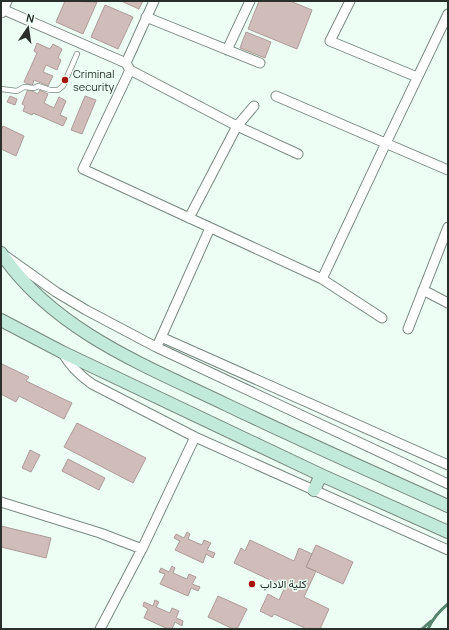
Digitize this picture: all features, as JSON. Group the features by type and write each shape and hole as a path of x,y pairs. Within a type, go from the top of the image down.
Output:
{"main road":[{"path":"1,253 11,268 28,287 47,304 72,324 113,350 331,454 448,506"},
{"path":"1,320 62,352 322,475 448,532"},
{"path":"314,490 322,475"}],"street":[{"path":"154,1 146,17 128,67 83,169 322,279 382,318"},
{"path":"227,50 250,1"},
{"path":"348,2 330,41 418,77"},
{"path":"3,7 128,67 237,126 298,154"},
{"path":"322,279 448,14"},
{"path":"146,17 260,64"},
{"path":"276,96 448,170"},
{"path":"189,218 237,126 254,106"},
{"path":"408,329 448,226"},
{"path":"156,347 210,228"},
{"path":"1,253 56,292 86,310 156,347 448,484"},
{"path":"423,290 448,303"},
{"path":"161,337 448,465"},
{"path":"62,352 78,373 92,384 196,437 448,550"},
{"path":"100,629 142,549 196,437"},
{"path":"1,502 100,533 142,549"}],"lane":[{"path":"1,90 18,91 24,87 32,88 38,86 50,90 58,90 62,86 77,54"}],"building":[{"path":"65,1 97,2 83,34 56,22"},
{"path":"121,1 143,1 139,9"},
{"path":"259,1 290,1 312,10 297,49 248,29"},
{"path":"105,5 133,17 118,49 91,37"},
{"path":"246,32 271,42 265,58 240,48"},
{"path":"37,43 50,49 53,44 62,49 58,58 61,60 57,70 46,65 43,72 53,76 48,86 34,80 32,86 24,82 37,53 34,51"},
{"path":"28,89 38,94 40,90 48,94 44,103 54,108 59,97 66,101 60,115 67,118 63,126 33,113 32,115 23,111 25,106 22,104"},
{"path":"10,96 17,99 15,105 7,102"},
{"path":"85,96 96,100 82,134 71,130"},
{"path":"3,126 24,136 16,156 1,149 1,131"},
{"path":"2,364 29,377 26,381 72,403 64,419 19,396 16,402 1,394"},
{"path":"77,423 146,458 133,483 64,447"},
{"path":"30,450 40,455 31,472 22,468"},
{"path":"68,459 105,478 99,490 62,471"},
{"path":"1,526 51,538 46,558 1,547"},
{"path":"187,532 190,534 188,539 202,545 204,540 211,543 207,550 215,553 213,558 206,554 203,563 175,550 180,541 174,538 176,534 184,538"},
{"path":"250,540 294,561 299,548 312,554 306,567 316,571 304,597 329,609 320,629 307,629 274,614 272,617 260,611 268,594 279,600 285,587 234,563 241,548 245,551"},
{"path":"316,545 353,562 343,584 306,567"},
{"path":"172,566 175,568 173,573 187,579 189,574 196,577 192,584 200,587 198,591 191,588 188,596 160,584 165,574 159,572 161,568 169,572"},
{"path":"218,596 247,609 237,629 233,629 208,617"},
{"path":"155,600 159,602 156,607 170,613 172,608 179,611 176,618 183,621 182,626 175,622 172,629 168,629 144,618 148,609 143,606 144,602 153,606"}],"waterway":[{"path":"428,629 436,615 448,604"},
{"path":"422,629 431,621"}],"place":[{"name":"Criminal security","path":"65,80"},
{"name":"كلية الاداب","path":"252,584"}]}
